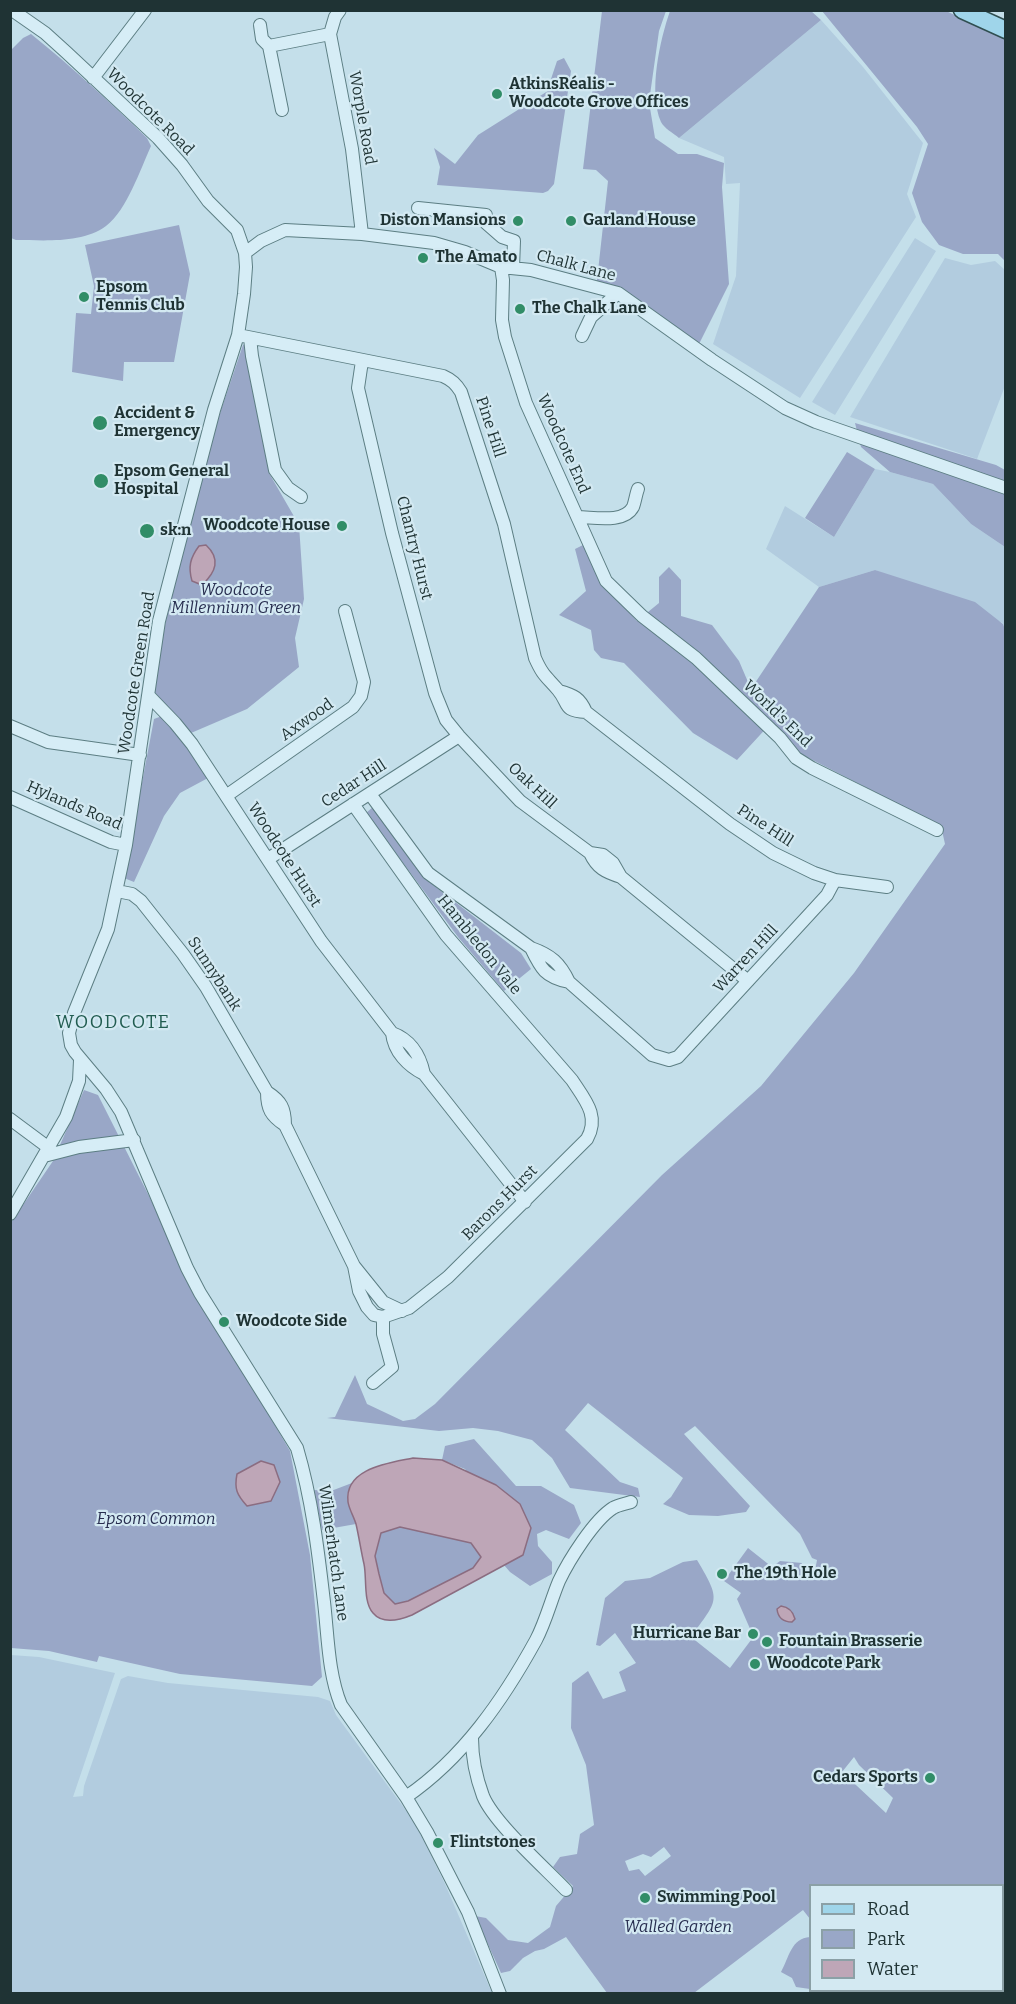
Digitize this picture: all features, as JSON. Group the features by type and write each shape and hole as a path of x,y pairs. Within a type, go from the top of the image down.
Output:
{"main road":[{"path":"962,10 1005,30"}],"street":[{"name":"Woodcote Road","path":"12,10 45,33 148,128 182,165 208,201 237,230 245,253"},
{"path":"93,78 145,10"},
{"path":"269,46 330,34 335,17 340,10"},
{"path":"260,25 262,39 269,46 282,110"},
{"name":"Worple Road","path":"330,34 352,149 362,234"},
{"name":"Woodcote End","path":"418,208 486,215 486,223 502,237 514,241 503,280 502,320 526,404 606,581 642,616"},
{"name":"Chalk Lane","path":"245,253 265,239 285,230 362,234 434,243 507,267 531,270 618,293 712,360 785,408 816,422 1005,488"},
{"name":"Woodcote Green Road","path":"80,1060 71,1045 69,1033 108,929 117,891 164,597 183,534 214,410 244,336 245,253"},
{"path":"582,336 591,318 618,293"},
{"path":"244,336 252,356 275,470 288,488 301,496"},
{"name":"Pine Hill","path":"244,336 443,376 451,380 461,392 504,524 535,658 544,677 559,691 573,694 581,701 586,712 721,817 764,847 814,873 835,880 887,887"},
{"name":"Chantry Hurst","path":"362,361 358,388 392,533 435,693 446,720 459,736"},
{"path":"578,517 615,518 623,516 633,507 638,489"},
{"name":"Axwood","path":"226,796 341,718 357,701 364,682 345,611"},
{"name":"World's End","path":"642,616 696,658 780,738 796,758 937,830"},
{"name":"Woodcote Hurst","path":"148,696 192,744 321,941 392,1033 406,1040 421,1059 424,1074 525,1202"},
{"path":"10,726 48,742 140,755"},
{"name":"Cedar Hill","path":"268,859 459,736"},
{"name":"Oak Hill","path":"459,736 527,807 590,853 603,855 613,863 621,877 748,981"},
{"name":"Warren Hill","path":"370,794 428,873 531,948 540,967 553,979 569,982 652,1055 669,1060 678,1057 827,895 835,880"},
{"name":"Hylands Road","path":"10,797 111,842 126,845"},
{"name":"Hambledon Vale","path":"353,804 446,935 558,1064 586,1101"},
{"name":"Sunnybank","path":"117,891 132,894 141,901 183,954 267,1092 267,1106 273,1117 285,1125 354,1266 383,1302 402,1311"},
{"path":"10,1214 66,1117 79,1081 80,1060"},
{"name":"Wilmerhatch Lane","path":"80,1060 106,1089 121,1112 164,1216 200,1293 297,1448 316,1532 332,1669 341,1706 406,1797 427,1832 468,1912 500,1994"},
{"name":"Barons Hurst","path":"402,1311 448,1277 587,1139 592,1130 592,1121 586,1101"},
{"path":"10,1119 46,1152"},
{"path":"46,1152 134,1140"},
{"name":"Sunnybank","path":"354,1266 359,1291 367,1307 374,1315 383,1317"},
{"path":"373,1383 392,1367 383,1334 383,1317 402,1311"},
{"path":"406,1797 439,1772 472,1738 536,1640 549,1613 559,1582 574,1553 597,1524 614,1508 631,1502"},
{"path":"472,1738 472,1759 484,1798 498,1820 566,1890"}],"shaded area":[{"path":"821,20 863,67 923,143 907,194 916,217 800,398 713,344 736,276 740,183 726,184 724,157 679,138"},
{"path":"915,238 936,251 835,415 812,402"},
{"path":"945,258 971,265 995,261 1005,270 1005,386 977,459 850,417"},
{"path":"875,469 933,484 971,524 1005,547 1005,632 1003,623 875,570 819,587 766,549 785,506 834,537"},
{"path":"11,1655 39,1657 115,1673 73,1797 83,1796 84,1786 121,1679 128,1676 168,1683 318,1697 330,1701 336,1715 419,1831 445,1884 492,1993 11,1993"}],"green space":[{"path":"602,11 666,11 659,31 649,102 655,138 678,154 697,154 724,163 722,187 729,284 699,344 623,289 596,289 608,181 596,170 583,169"},
{"path":"670,11 811,11 821,20 679,138 661,122 656,96 655,81 659,51"},
{"path":"822,11 946,11 1005,38 1005,261 998,254 963,254 939,245 922,222 912,193 928,144 917,127"},
{"path":"31,34 119,111 147,138 151,146 132,189 114,219 106,226 86,236 50,240 11,238 11,50 23,38"},
{"path":"564,58 571,71 554,184 548,191 543,193 437,185 440,167 434,148 455,164 478,135 551,89 549,85 557,61"},
{"path":"179,225 190,274 174,362 124,362 123,381 72,372 76,313 91,314 94,286 85,245"},
{"name":"Woodcote Millennium Green","path":"249,344 251,373 269,473 299,525 304,599 295,638 299,667 247,709 184,736 153,694 172,586 210,443 243,345"},
{"path":"855,423 996,465 1005,470 1005,547 971,524 933,484 890,472 861,447"},
{"path":"847,452 875,469 834,537 805,518"},
{"name":"Walled Garden","path":"585,544 603,584 637,621 659,603 659,577 669,567 681,580 681,616 712,625 739,661 751,689 819,587 875,570 975,602 1003,624 1006,632 1005,1993 848,1994 847,1992 1004,1992 1004,1884 809,1884 809,1918 803,1910 694,1993 607,1993 566,1937 544,1949 535,1951 523,1958 510,1971 501,1973 475,1916 486,1918 508,1940 528,1943 550,1927 556,1906 573,1886 553,1867 560,1857 577,1854 580,1834 594,1825 586,1765 571,1728 572,1683 588,1671 603,1699 626,1691 619,1672 636,1663 615,1633 600,1646 596,1645 605,1598 625,1581 650,1578 683,1562 697,1560 710,1584 714,1600 707,1615 691,1637 730,1668 751,1640 747,1636 751,1631 737,1599 741,1593 724,1581 748,1548 772,1567 780,1561 802,1563 802,1572 814,1576 817,1560 812,1558 800,1534 695,1426 684,1434 750,1506 746,1512 718,1516 689,1515 663,1504 671,1497 683,1478 588,1403 565,1430 620,1482 638,1488 640,1497 570,1488 552,1458 532,1440 498,1431 473,1428 439,1431 327,1418 335,1417 355,1375 367,1404 403,1421 415,1419 435,1404 662,1175 761,1086 854,973 945,844 941,826 801,754 771,723 737,760 693,733 624,663 601,658 594,650 591,630 559,615 586,591 575,549","holes":["854,1757 859,1765 893,1798 886,1813 842,1772","664,1847 671,1856 645,1876 639,1869 629,1871 625,1861 643,1854 651,1857"]},
{"path":"162,716 208,778 180,793 164,816 134,882 124,878 154,719"},
{"path":"373,807 424,878 521,953 531,969 504,991 458,937 366,813"},
{"name":"Epsom Common","path":"84,1090 98,1095 202,1301 290,1451 310,1555 322,1677 312,1686 180,1674 99,1656 97,1662 49,1651 11,1648 10,1224 53,1161"},
{"path":"474,1439 516,1486 541,1486 574,1505 581,1523 569,1539 546,1530 537,1534 538,1546 552,1562 552,1574 530,1586 504,1565 523,1555 465,1469 442,1460 445,1446"},
{"path":"352,1483 348,1501 356,1524 322,1530 314,1490 331,1491"},
{"path":"400,1527 471,1543 481,1557 473,1568 408,1601 395,1604 384,1593 375,1556 381,1533"},
{"path":"809,1937 809,1989 796,1987 792,1978 781,1972 791,1950 804,1938"}],"water":[{"path":"206,545 214,555 215,565 211,575 202,585 192,581 190,567 199,546"},
{"path":"413,1458 442,1460 496,1485 520,1504 531,1528 523,1555 412,1615 397,1620 387,1620 377,1617 368,1603 364,1564 356,1524 348,1502 349,1491 353,1481 370,1469","holes":["400,1527 471,1543 481,1557 473,1568 408,1601 395,1604 384,1593 375,1556 381,1533"]},
{"path":"261,1461 274,1465 280,1482 271,1501 247,1506 237,1492 237,1474"},
{"path":"781,1606 792,1612 795,1619 792,1622 780,1617 777,1609"}],"place":[{"name":"AtkinsRéalis - Woodcote Grove Offices","path":"497,94"},
{"name":"Diston Mansions","path":"518,221"},
{"name":"Garland House","path":"571,221"},
{"name":"The Amato","path":"423,258"},
{"name":"Epsom Tennis Club","path":"84,297"},
{"name":"The Chalk Lane","path":"520,309"},
{"name":"Accident & Emergency","path":"100,423"},
{"name":"Epsom General Hospital","path":"101,481"},
{"name":"Woodcote House","path":"342,526"},
{"name":"sk:n","path":"147,531"},
{"name":"Woodcote Side","path":"224,1322"},
{"name":"The 19th Hole","path":"722,1574"},
{"name":"Hurricane Bar","path":"753,1634"},
{"name":"Fountain Brasserie","path":"767,1642"},
{"name":"Woodcote Park","path":"755,1664"},
{"name":"Cedars Sports","path":"930,1778"},
{"name":"Flintstones","path":"438,1843"},
{"name":"Swimming Pool","path":"645,1898"}],"district":[{"name":"WOODCOTE","path":"113,1023"}]}
